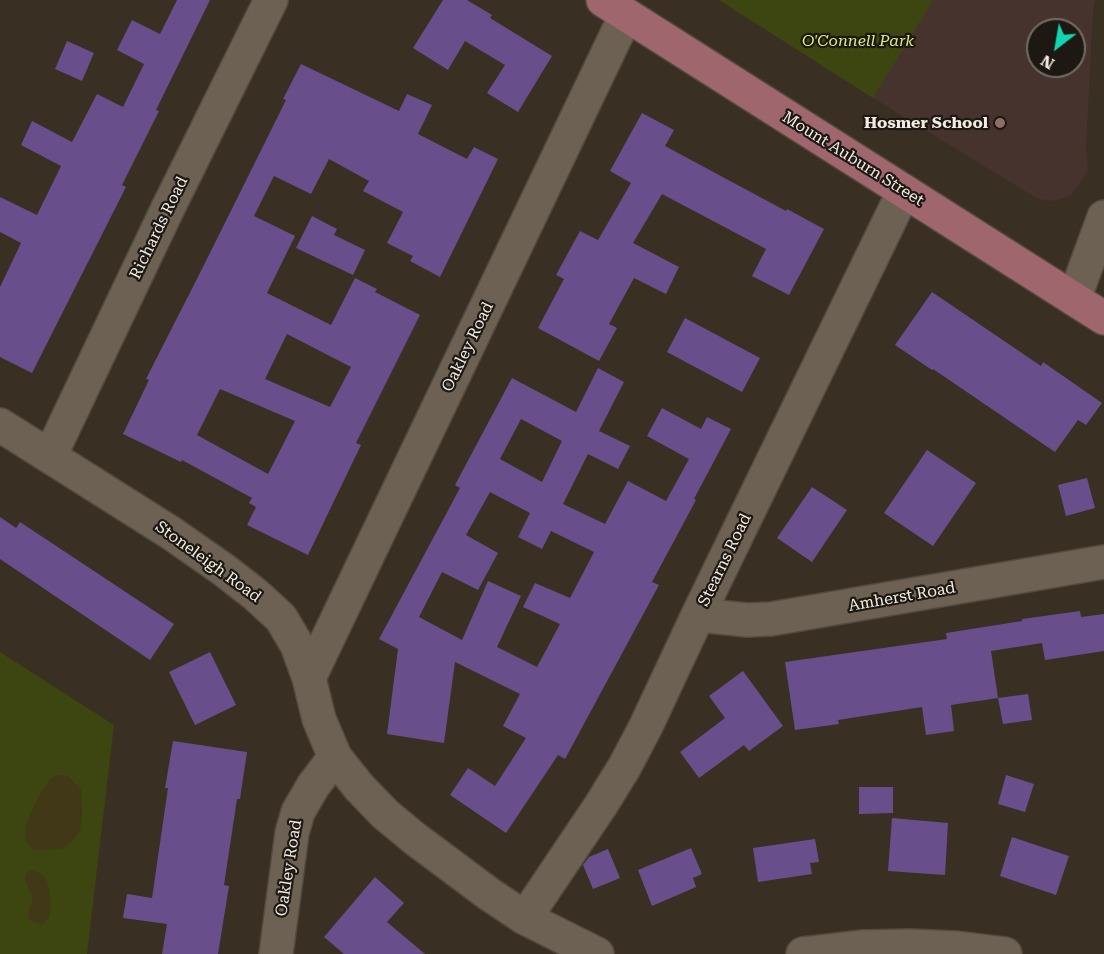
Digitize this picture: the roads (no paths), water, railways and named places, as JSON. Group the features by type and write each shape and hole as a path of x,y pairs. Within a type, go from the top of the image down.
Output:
{"main road":[{"name":"Mount Auburn Street","path":"614,8 1104,318"}],"street":[{"name":"Richards Road","path":"50,456 168,208 271,0"},
{"name":"Oakley Road","path":"309,678 614,8"},
{"name":"Stearns Road","path":"525,918 595,814 625,766 646,726 904,191"},
{"path":"1074,299 1104,217"},
{"name":"Stoneleigh Road","path":"0,426 171,533 256,595 280,618 297,645 309,678 319,719 335,756 359,788 414,838 525,918 597,954"},
{"name":"Amherst Road","path":"698,615 747,620 771,619 1104,562"},
{"name":"Oakley Road","path":"276,954 292,833 298,812 313,786 335,756"},
{"path":"802,954 863,947 910,946 956,948 1005,954"}],"place":[{"name":"Hosmer School","path":"1000,123"}],"park label":[{"name":"O'Connell Park","path":"858,41"}]}
